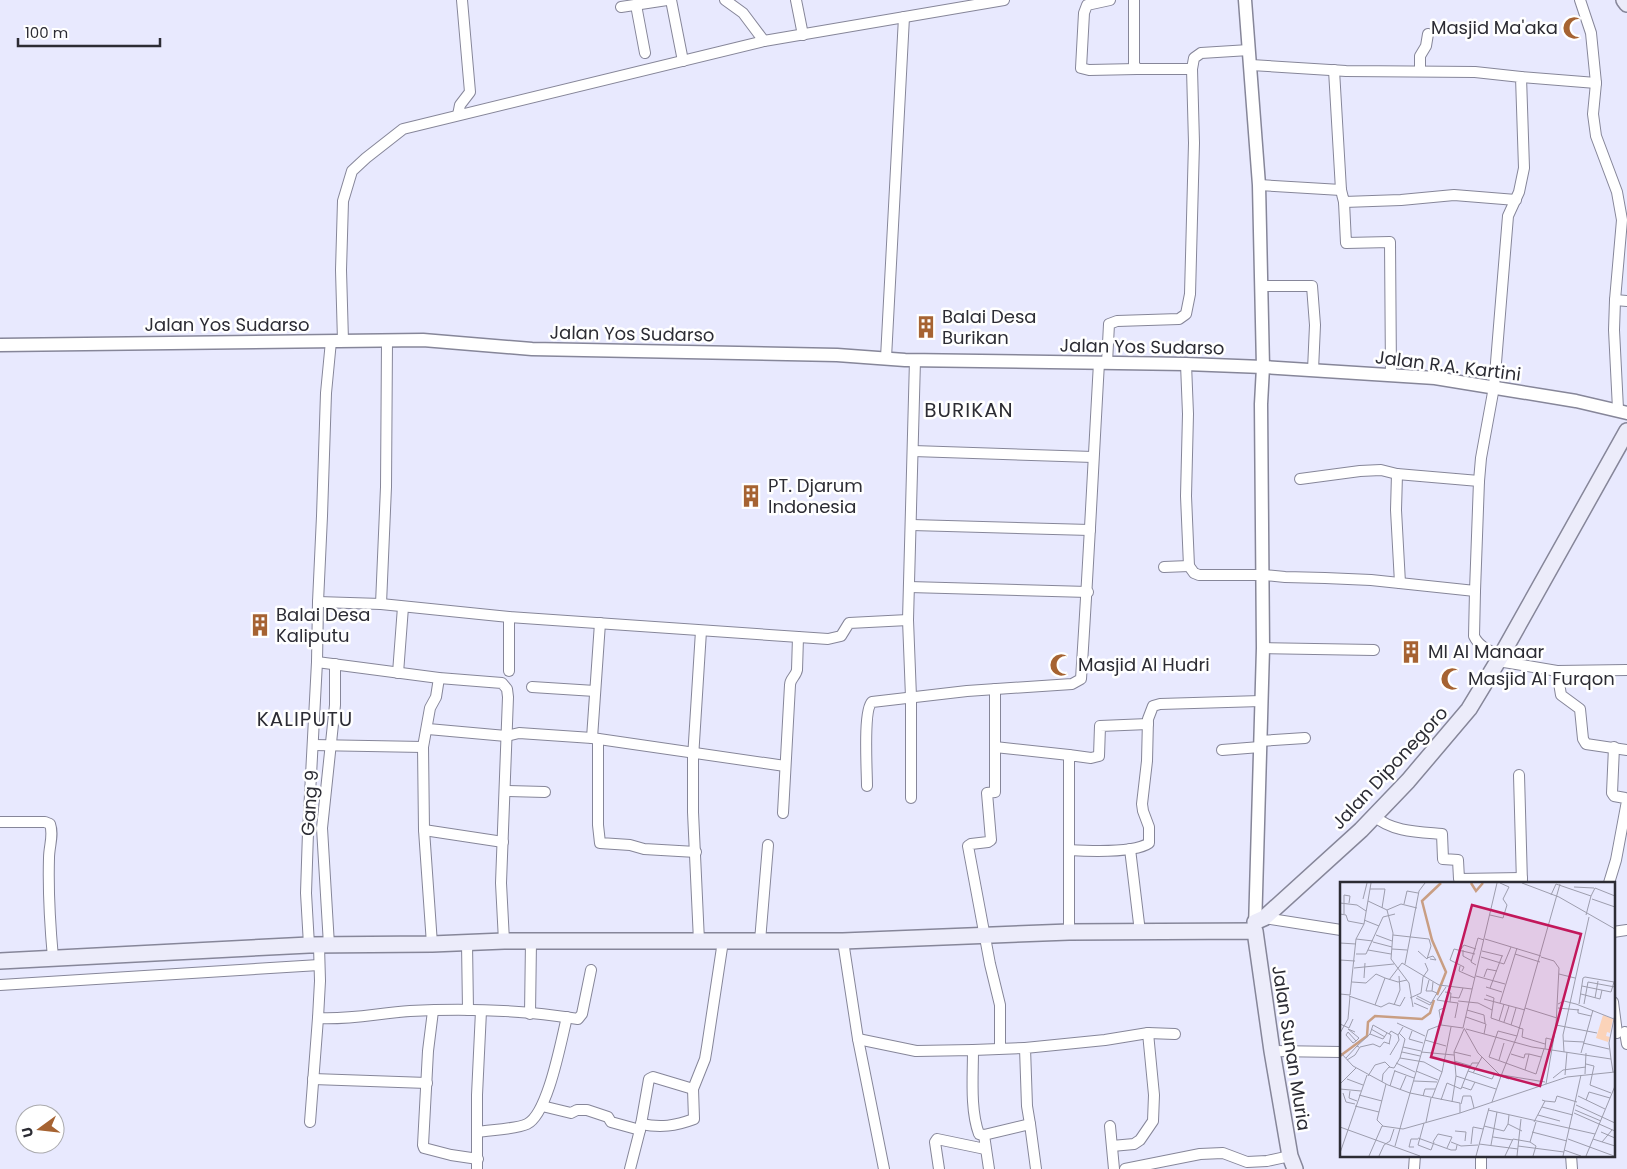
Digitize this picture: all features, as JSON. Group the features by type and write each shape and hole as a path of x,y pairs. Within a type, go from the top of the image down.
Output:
{"main road":[{"path":"1624,0 1627,4"},
{"name":"Jalan Diponegoro","path":"1258,924 1361,830 1408,781 1469,709 1500,659 1627,431"},
{"path":"0,961 319,945 504,941 843,941 1069,932 1140,932 1258,924"},
{"name":"Jalan Sunan Muria","path":"1258,924 1272,1051 1292,1162"}],"street":[{"path":"458,115 460,105 470,92 462,0"},
{"path":"621,8 667,0"},
{"path":"671,0 683,61"},
{"path":"725,0 743,13 764,41"},
{"path":"796,0 803,35"},
{"path":"310,1122 318,1018 319,945 306,893 317,662 326,393 337,341 343,201 352,172 366,158 403,129 764,41 904,17 975,2 1004,0"},
{"path":"1110,0 1087,5 1084,13 1081,68 1089,70 1192,69"},
{"path":"1134,0 1134,64 1136,69"},
{"path":"1245,0 1259,185 1262,286 1263,367 1261,404 1264,574 1258,924 1340,930"},
{"path":"1580,0 1590,33 1596,83 1593,114 1596,136 1617,192 1622,220 1624,247 1615,300 1615,364 1622,411"},
{"path":"636,5 644,53"},
{"path":"886,358 904,17"},
{"path":"1420,70 1420,56 1425,50 1428,34"},
{"path":"867,786 866,719 868,706 874,701 995,689 1072,684 1081,679 1088,592 1093,457 1109,324 1117,321 1179,319 1186,314 1190,294 1192,230 1194,143 1192,69 1194,58 1201,53 1248,50"},
{"path":"1251,65 1334,70 1475,72 1596,83"},
{"path":"1334,70 1340,190 1344,202 1346,243 1390,242 1391,375"},
{"path":"1521,77 1524,168 1520,192 1508,216 1494,387 1481,458 1474,636 1476,642 1500,659 1557,671 1627,670"},
{"path":"1259,185 1340,190"},
{"path":"1344,202 1454,196 1516,200"},
{"path":"1262,286 1312,286 1314,304 1314,370"},
{"path":"1615,300 1627,300"},
{"name":"Jalan Yos Sudarso","path":"0,345 423,340 532,349 836,354 914,360 1263,367"},
{"path":"382,604 388,341"},
{"path":"911,798 911,697 908,620 912,525 914,360"},
{"path":"1186,364 1188,414 1186,496 1189,566 1194,573 1199,575 1264,574 1285,577 1371,580 1475,591"},
{"name":"Jalan R.A. Kartini","path":"1263,367 1435,378 1622,411"},
{"path":"913,451 1093,457"},
{"path":"1300,479 1360,470 1381,470 1397,474 1479,481"},
{"path":"1397,474 1397,539 1400,584"},
{"path":"912,525 1090,530"},
{"path":"1164,567 1189,566"},
{"path":"909,587 1088,592"},
{"path":"318,602 382,604 509,617 798,637 836,638 841,636 848,623 908,620"},
{"path":"398,673 402,607"},
{"path":"509,617 509,671"},
{"path":"600,623 595,738 600,843 630,846 644,850 696,852"},
{"path":"699,941 693,754 701,631"},
{"path":"783,813 790,682 796,675 797,670 798,637"},
{"path":"1263,648 1374,650"},
{"path":"317,662 439,678 502,683 506,688 508,696 501,882 504,941"},
{"name":"Gang 9","path":"319,945 322,828 335,705 335,664"},
{"path":"1557,671 1561,695 1580,709 1583,739 1586,744 1627,750"},
{"path":"432,944 424,830 424,747 430,708 436,697 439,678"},
{"path":"532,687 596,691"},
{"path":"995,689 995,792 987,794 991,840 968,846 990,964 1000,1005 1000,1048"},
{"path":"1069,850 1130,849 1145,846 1149,840 1148,827 1142,807 1147,761 1148,724 1150,711 1156,705 1261,701"},
{"path":"995,747 1091,758 1099,756 1100,726 1148,724"},
{"path":"428,729 506,736 519,733 595,738 693,754 785,766"},
{"path":"1222,750 1305,738"},
{"path":"313,745 424,747"},
{"path":"1609,882 1616,860 1626,801 1624,798 1614,796 1612,793 1614,747"},
{"path":"1069,755 1069,932"},
{"path":"1374,816 1383,824 1414,832 1442,834 1443,859 1458,860 1459,881 1522,880 1519,775"},
{"path":"505,791 545,792"},
{"path":"0,822 45,822 50,824 52,830 48,856 49,901 53,958"},
{"path":"424,830 503,842"},
{"path":"760,941 768,845"},
{"path":"1130,849 1140,932"},
{"path":"1614,932 1627,930"},
{"path":"530,1014 531,941"},
{"path":"542,1106 570,1113 577,1110 587,1110 608,1117 611,1122 640,1127 669,1126 694,1119 693,1089 706,1053 722,941"},
{"path":"843,941 858,1039 884,1169"},
{"path":"467,943 468,1010"},
{"path":"0,985 319,965"},
{"path":"318,1018 332,1019 408,1011 468,1010 578,1019 582,1014 591,970"},
{"path":"1614,1006 1621,1032 1627,1044"},
{"path":"432,1010 423,1147 478,1164 477,1094 481,1011"},
{"path":"478,1132 526,1125 535,1119 542,1106 552,1077 567,1017"},
{"path":"858,1039 916,1051 1024,1048 1104,1040 1148,1033 1175,1034"},
{"path":"1112,1146 1134,1144 1140,1140 1153,1121 1154,1095 1148,1033"},
{"path":"1024,1048 1027,1106 1036,1169"},
{"path":"973,1050 973,1087 979,1134 984,1135 1030,1124"},
{"path":"1272,1051 1340,1052"},
{"path":"630,1169 650,1077 693,1089"},
{"path":"313,1079 427,1082"},
{"path":"1110,1126 1114,1169"},
{"path":"984,1135 989,1169"},
{"path":"939,1169 935,1142 937,1139 985,1149"},
{"path":"1125,1169 1200,1154 1223,1153 1247,1162 1292,1162"},
{"path":"1414,1169 1415,1156"},
{"path":"1481,1156 1481,1169"},
{"path":"1571,1156 1572,1169"},
{"path":"1247,1169 1256,1162"}],"place":[{"name":"Masjid Ma'aka","path":"1574,28"},
{"name":"Balai Desa Burikan","path":"926,327"},
{"name":"PT. Djarum Indonesia","path":"751,496"},
{"name":"Balai Desa Kaliputu","path":"260,625"},
{"name":"MI Al Manaar","path":"1411,652"},
{"name":"Masjid Al Hudri","path":"1061,665"},
{"name":"Masjid Al Furqon","path":"1452,679"}],"district":[{"name":"BURIKAN","path":"969,410"},
{"name":"KALIPUTU","path":"305,719"}]}
